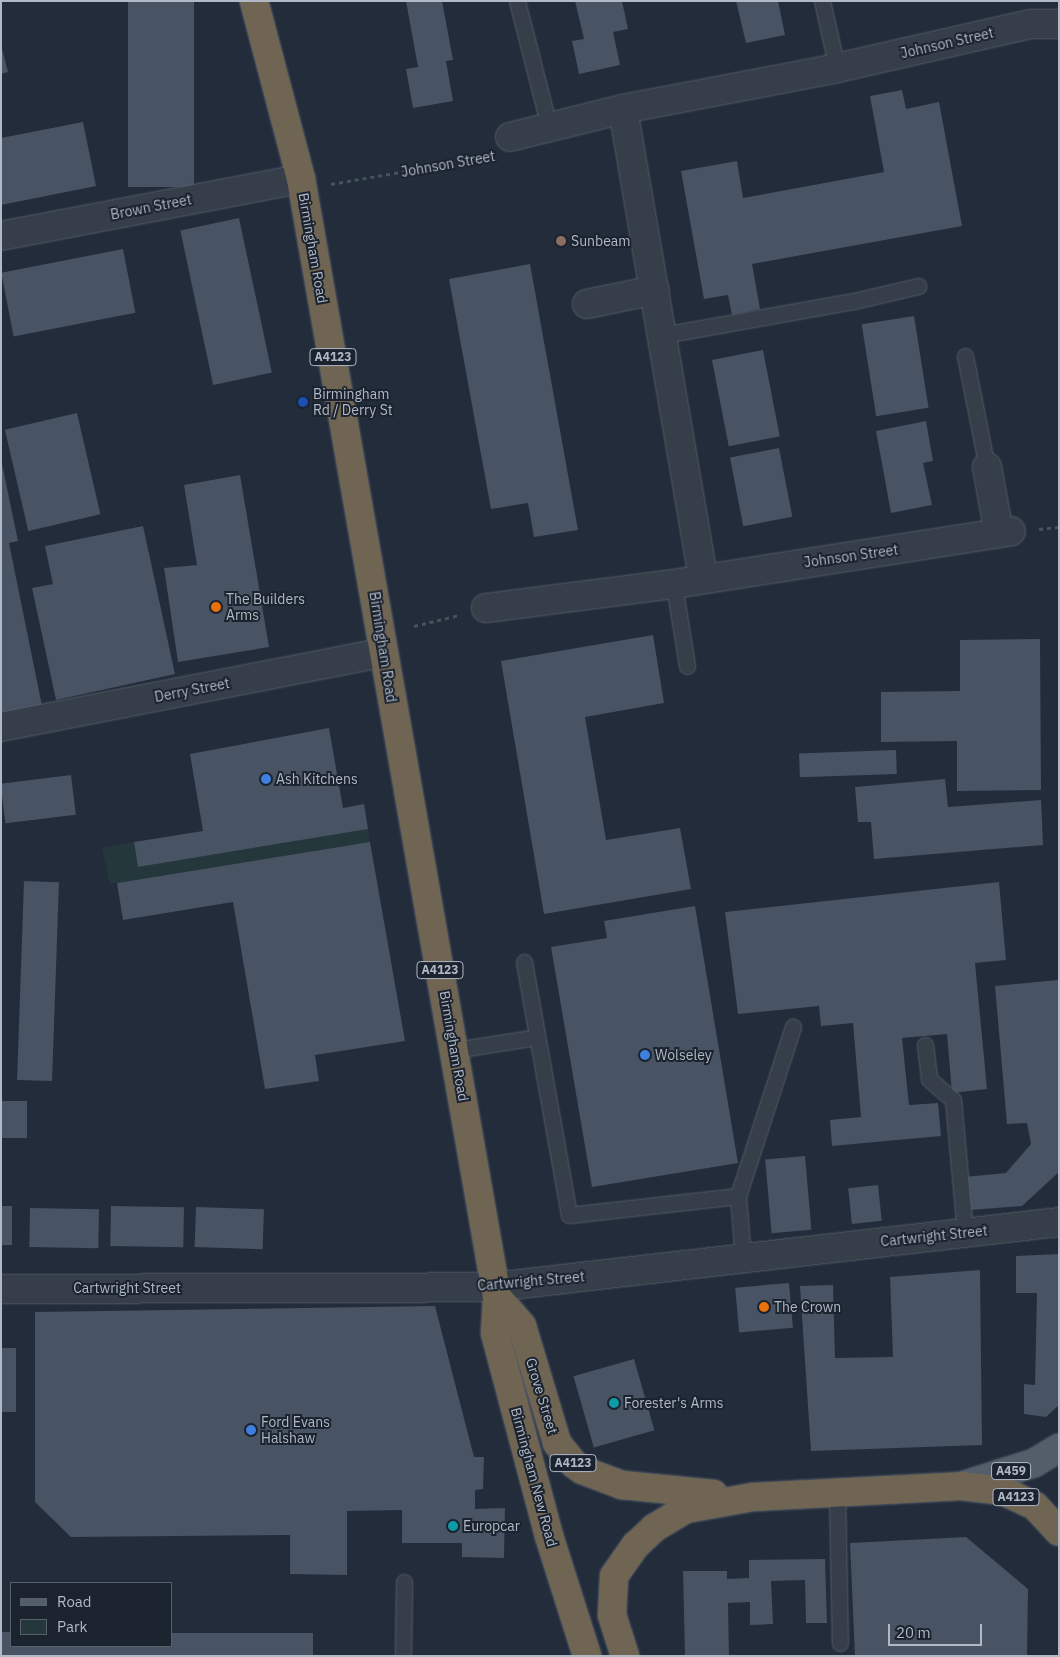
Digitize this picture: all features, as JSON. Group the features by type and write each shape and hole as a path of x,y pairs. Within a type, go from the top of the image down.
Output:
{"highway":[{"name":"Birmingham Road","path":"254,1 301,179 383,653 455,1050 495,1292"},
{"name":"Grove Street","path":"495,1292 522,1326 557,1443 582,1470 637,1488 754,1497"},
{"name":"Birmingham New Road","path":"495,1292 495,1333 549,1536 587,1656"},
{"name":"Grove Street","path":"625,1656 612,1615 614,1576 623,1560 654,1528 686,1509 754,1497 961,1486 1003,1491 1035,1506 1059,1532"}],"main road":[{"name":"Grove Street","path":"961,1486 1034,1464 1059,1448"}],"street":[{"name":"Johnson Street","path":"510,137 623,109 836,68 1031,24 1059,24"},
{"path":"623,109 703,578"},
{"name":"Brown Street","path":"1,236 301,179"},
{"path":"587,304 655,290"},
{"name":"Johnson Street","path":"486,608 674,584 1005,532 987,467"},
{"name":"Derry Street","path":"1,727 383,653"},
{"name":"Cartwright Street","path":"1,1289 495,1292 743,1258 1059,1222"}],"lane":[{"path":"517,1 549,127"},
{"path":"822,1 836,68"},
{"path":"663,335 845,303 918,286"},
{"path":"965,356 987,467"},
{"path":"674,584 687,666"},
{"path":"524,962 569,1215 738,1196"},
{"path":"743,1258 738,1196 793,1027"},
{"path":"455,1050 537,1037"},
{"path":"925,1045 929,1079 953,1100 965,1233"},
{"path":"837,1492 840,1643"},
{"path":"403,1656 404,1582"}],"path":[{"name":"Johnson Street","path":"328,185 490,156"},
{"path":"414,626 486,608"}],"green space":[{"path":"368,829 370,842 110,884 102,848 134,842 139,867"}],"building":[{"path":"128,1 194,1 194,187 128,187"},
{"path":"406,1 442,1 453,60 446,61 453,101 413,108 406,69 418,67"},
{"path":"575,1 622,1 628,29 613,32 620,65 579,74 572,41 584,39"},
{"path":"736,1 778,1 785,35 746,43"},
{"path":"1,45 8,72 1,74"},
{"path":"902,90 906,109 939,102 962,226 752,264 760,309 732,315 728,295 704,299 681,171 737,161 743,198 884,172 870,96"},
{"path":"83,122 96,186 1,205 1,138"},
{"path":"239,218 272,373 213,385 180,230"},
{"path":"123,249 135,313 14,336 1,273"},
{"path":"530,264 578,530 534,537 528,503 491,509 449,279"},
{"path":"914,316 929,408 876,416 862,324"},
{"path":"763,350 780,436 729,446 712,360"},
{"path":"77,413 100,514 28,531 5,430"},
{"path":"926,421 933,461 923,463 932,505 891,513 876,431"},
{"path":"779,448 792,517 743,526 730,458"},
{"path":"1,459 18,541 9,543 42,706 1,715"},
{"name":"The Builders Arms","path":"240,475 269,647 178,662 164,568 197,565 184,485"},
{"path":"143,526 175,674 56,700 32,588 53,584 45,546"},
{"path":"653,635 664,703 585,717 606,840 680,828 691,889 544,914 501,661"},
{"path":"1040,639 1041,790 957,791 957,741 881,742 881,692 960,691 960,640"},
{"name":"Ash Kitchens","path":"329,728 343,808 364,804 368,829 138,867 134,842 203,831 190,754"},
{"path":"896,750 897,774 800,777 799,753"},
{"path":"71,775 76,815 5,823 1,784"},
{"path":"945,779 948,807 1041,800 1043,845 874,859 871,822 858,822 855,787"},
{"path":"370,842 405,1041 315,1055 319,1081 265,1089 233,902 123,920 117,883"},
{"path":"24,881 59,882 52,1081 17,1080"},
{"path":"999,882 1006,960 975,963 987,1089 952,1093 947,1034 902,1038 909,1105 938,1103 941,1136 832,1146 830,1120 861,1117 853,1023 821,1026 819,1006 738,1014 725,912"},
{"name":"Wolseley","path":"695,906 738,1163 592,1187 551,947 607,938 604,921"},
{"path":"1058,980 1059,1172 1022,1206 970,1210 964,1177 1006,1173 1031,1144 1027,1123 1007,1124 995,986"},
{"path":"1,1101 27,1101 27,1138 1,1138"},
{"path":"805,1156 811,1230 772,1233 765,1159"},
{"path":"878,1185 882,1221 852,1224 848,1188"},
{"path":"1,1206 12,1206 12,1245 1,1245"},
{"path":"111,1206 184,1207 183,1247 110,1246"},
{"path":"196,1207 264,1209 263,1249 195,1247"},
{"path":"30,1208 99,1209 98,1248 29,1247"},
{"path":"1059,1254 1059,1405 1046,1417 1024,1414 1024,1384 1035,1385 1037,1293 1016,1293 1016,1256"},
{"path":"980,1270 982,1445 811,1451 800,1286 833,1285 835,1358 893,1357 890,1277"},
{"name":"The Crown","path":"789,1283 793,1328 739,1333 735,1288"},
{"name":"Ford Evans Halshaw","path":"435,1306 474,1457 484,1457 483,1489 475,1490 475,1509 505,1508 504,1558 462,1557 462,1543 402,1543 402,1510 347,1511 347,1575 290,1574 290,1535 71,1537 35,1502 35,1312"},
{"path":"1,1348 16,1348 16,1412 1,1412"},
{"name":"Forester's Arms","path":"634,1359 654,1430 594,1447 573,1376"},
{"path":"966,1537 1028,1589 1027,1656 855,1656 850,1543"},
{"path":"825,1559 827,1623 806,1623 805,1580 771,1581 773,1624 750,1625 750,1602 728,1603 729,1656 685,1656 683,1571 727,1571 727,1579 749,1578 749,1560"},
{"path":"1,1632 10,1632 10,1647 172,1647 172,1633 313,1633 313,1656 1,1656"}],"place":[{"name":"Sunbeam","path":"561,241"},
{"name":"Birmingham Rd / Derry St","path":"303,402"},
{"name":"The Builders Arms","path":"216,607"},
{"name":"Ash Kitchens","path":"266,779"},
{"name":"Wolseley","path":"645,1055"},
{"name":"The Crown","path":"764,1307"},
{"name":"Forester's Arms","path":"614,1403"},
{"name":"Ford Evans Halshaw","path":"251,1430"},
{"name":"Europcar","path":"453,1526"}]}
